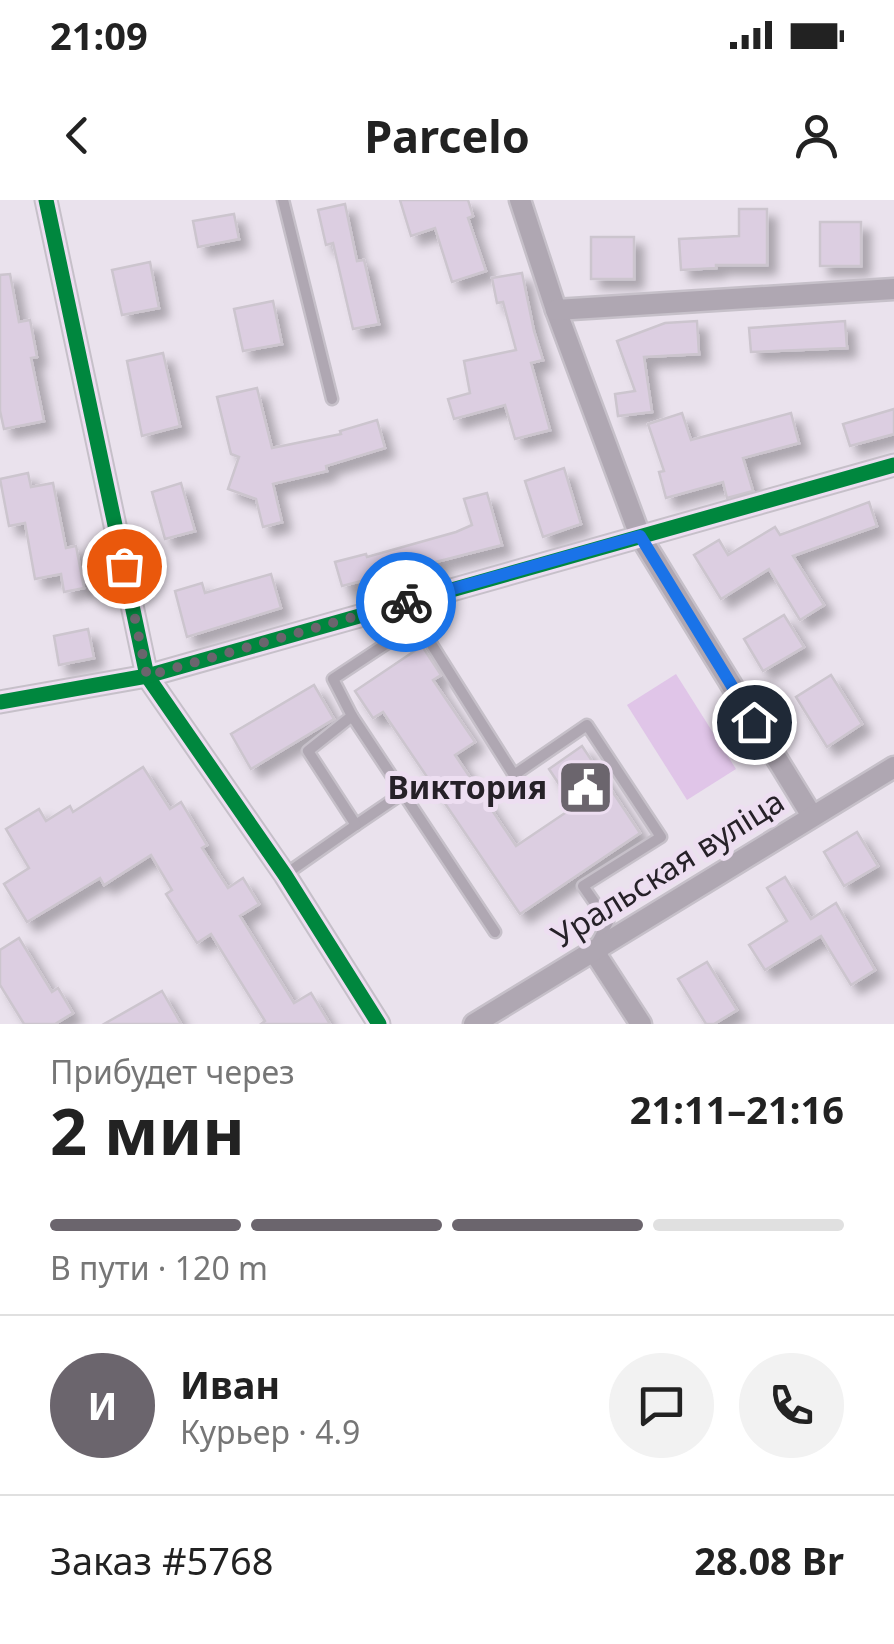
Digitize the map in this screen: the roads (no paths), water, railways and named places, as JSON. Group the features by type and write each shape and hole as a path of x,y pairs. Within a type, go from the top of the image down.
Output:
{"street":[{"path":"46,200 147,676 285,875 379,1024"},
{"path":"520,200 556,310 640,536 812,816"},
{"path":"556,310 894,290"},
{"path":"0,702 147,676 894,465"},
{"name":"Уральская вуліца","path":"474,1024 894,767"},
{"path":"593,950 641,1024"}],"lane":[{"path":"282,200 332,399"},
{"path":"495,932 352,716 333,679 404,632 428,637 514,775 588,724 661,836 583,886 608,922 593,950"},
{"path":"352,716 308,751 356,825"},
{"path":"285,875 403,793"}],"place":[{"name":"Виктория","path":"586,788"}]}
